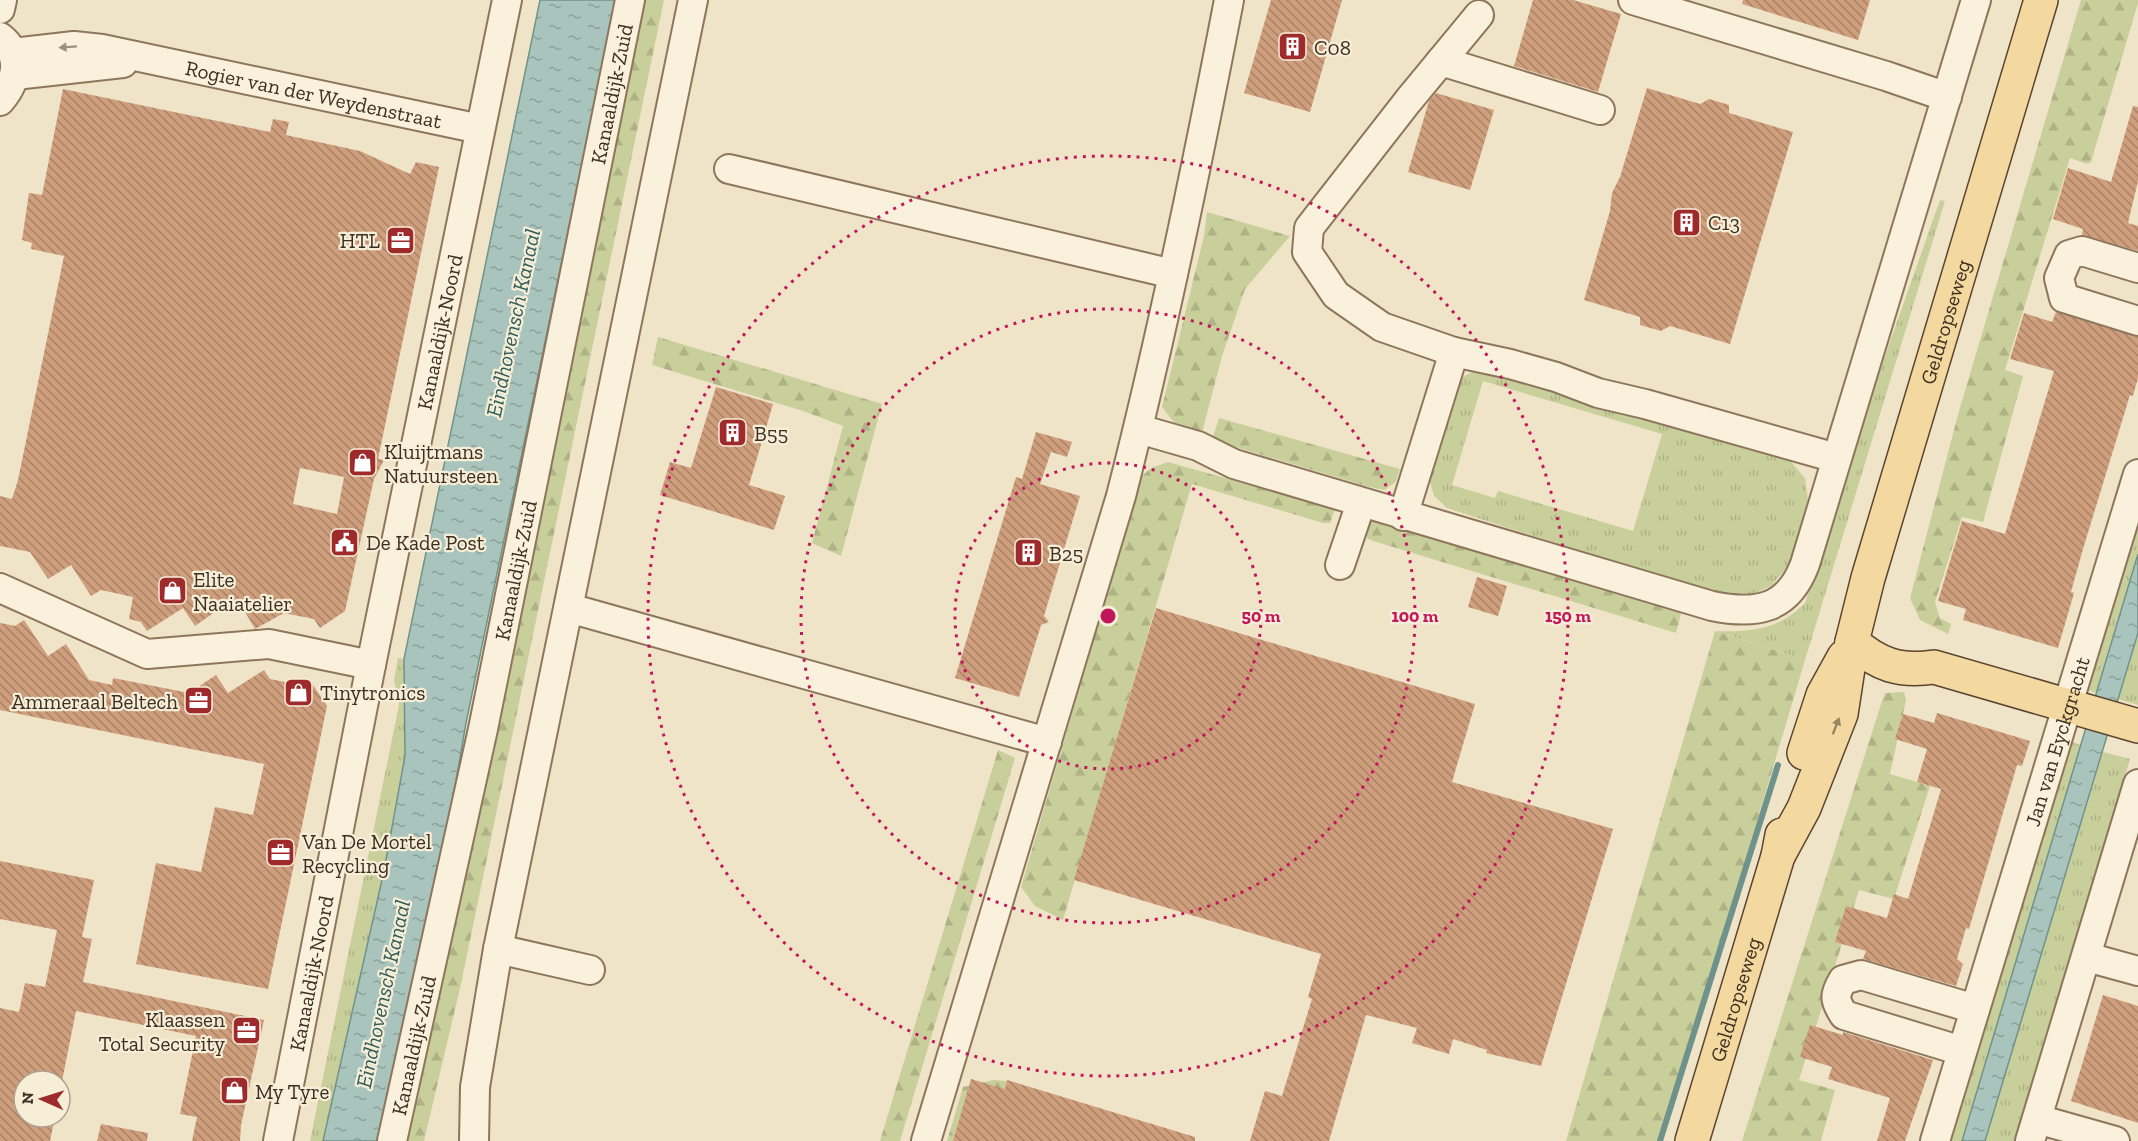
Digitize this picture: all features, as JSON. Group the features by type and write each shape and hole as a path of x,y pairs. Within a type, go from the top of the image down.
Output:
{"main road":[{"name":"Geldropseweg","path":"1692,1141 1778,856 1804,808 1841,714 1852,642 1873,562 2041,0"},
{"path":"1852,642 1878,640 1889,643 1916,651 1934,667 2133,725"}],"street":[{"path":"0,9 2,0"},
{"name":"Kanaaldijk-Noord","path":"278,1141 371,665 507,0"},
{"name":"Kanaaldijk-Zuid","path":"392,1141 483,729 630,0"},
{"path":"474,1141 475,1087 498,949 693,0"},
{"path":"926,1141 1136,438 1173,274 1229,0"},
{"path":"1633,0 1947,97"},
{"path":"1136,438 1198,446 1234,464 1712,606 1740,612 1758,610 1780,601 1797,585 1976,0"},
{"path":"1479,15 1309,228 1307,252 1336,295 1382,327 1454,352 1522,367 1598,393 1836,458"},
{"name":"Rogier van der Weydenstraat","path":"9,55 74,46 129,54 146,60 480,129"},
{"path":"0,100 10,89 9,55"},
{"path":"1441,61 1600,110"},
{"path":"729,169 1173,274"},
{"path":"2138,268 2082,251 2069,255 2059,278 2064,298 2138,321"},
{"path":"1403,516 1454,352"},
{"name":"Jan van Eyckgracht","path":"1935,1141 1975,1009 2075,708 2138,474"},
{"path":"1340,566 1361,503"},
{"path":"0,588 147,654 269,644 371,665"},
{"path":"569,608 1047,742"},
{"path":"2115,1141 2034,1130 2138,784"},
{"path":"498,949 590,970"},
{"path":"2087,957 2138,971"},
{"path":"1962,1051 1844,1015 1835,1002 1835,993 1843,980 1861,975 1975,1009"}],"green space":[{"path":"638,0 664,0 461,984 424,1141 399,1141"},
{"path":"2081,0 2138,0 2138,3 2091,162 2087,164 2070,158 2005,370 2023,376 1983,522 1962,517 1935,602 1940,618 1951,624 1948,634 1920,620 1910,598 1959,411"},
{"path":"1940,200 1945,201 1805,660 1715,631 1764,628 1785,619 1805,603 1867,407"},
{"path":"1207,212 1290,236 1245,289 1222,356 1202,433 1179,429 1162,407 1204,236"},
{"path":"658,337 882,404 841,556 812,543 843,426 803,411 652,365"},
{"path":"1483,367 1770,450 1791,462 1805,478 1808,500 1791,563 1771,586 1734,599 1711,594 1447,508 1434,496 1427,471 1454,386 1464,376","holes":["1483,381 1662,434 1633,531 1498,491 1495,498 1452,485"]},
{"path":"1219,418 1400,469 1396,481 1385,490 1369,487 1212,440"},
{"path":"1168,462 1335,509 1330,523 1323,523 1192,484 1063,920 1035,906 1021,887 1142,476 1151,468"},
{"path":"2138,491 2138,554 2097,693 2083,689"},
{"path":"1370,518 1682,610 1676,633 1370,540 1367,538 1366,530"},
{"path":"1715,631 1805,660 1662,1141 1566,1141"},
{"path":"2138,633 2138,705 2118,699"},
{"path":"398,658 404,659 405,756 384,871 323,1141 310,1141 399,705 394,680"},
{"path":"1904,692 1906,700 1890,774 1930,786 1894,899 1859,890 1799,1080 1835,1090 1821,1141 1742,1141 1881,704 1885,693"},
{"path":"2069,741 2081,745 1962,1141 1943,1141"},
{"path":"998,750 1015,758 900,1141 880,1141"},
{"path":"2103,752 2130,759 2016,1141 1985,1141"},
{"path":"993,1080 1007,1081 989,1141 947,1141 963,1087"}],"water":[{"name":"Eindhovensch Kanaal","path":"540,0 616,0 466,723 436,898 377,1141 323,1141 384,871 405,756 404,659"},
{"path":"2138,554 2138,633 1985,1141 1962,1141"}],"building":[{"name":"C08","path":"1271,0 1342,0 1310,112 1244,93"},
{"path":"1533,0 1573,0 1621,14 1598,92 1514,66"},
{"path":"1743,0 1870,0 1858,40 1742,4"},
{"name":"C13","path":"1647,88 1700,104 1709,99 1729,105 1729,113 1793,132 1730,344 1670,326 1661,331 1640,325 1640,317 1584,300 1610,211 1612,193 1620,177"},
{"path":"63,89 270,132 273,119 289,122 286,135 360,151 410,174 416,162 439,167 378,459 384,460 374,479 345,611 320,628 314,619 284,613 255,629 245,612 222,607 195,626 183,608 147,631 141,622 129,619 133,597 101,590 91,596 71,565 48,579 30,552 0,546 0,496 12,499 18,480 64,256 31,249 32,243 22,240 29,193 42,195","holes":["300,468 344,477 337,514 293,504"]},
{"path":"1436,93 1494,110 1470,190 1408,172 1429,101"},
{"path":"2133,106 2138,107 2138,181 2128,223 2138,226 2138,251 2082,235 2083,229 2053,219 2068,168 2111,182"},
{"path":"2056,312 2138,337 2138,378 2133,396 2130,395 2083,549 2071,592 2074,593 2058,648 1963,620 1966,609 1938,601 1962,521 2005,534 2054,371 2010,359 2024,313 2052,322"},
{"name":"B55","path":"716,387 773,404 749,485 785,496 774,530 660,495 670,462 691,468"},
{"name":"B25","path":"1036,432 1072,442 1067,457 1051,452 1040,484 1080,496 1044,616 1049,622 1041,625 1019,697 955,678 1016,477 1022,479"},
{"path":"1477,577 1507,586 1498,616 1468,607"},
{"path":"1156,608 1475,704 1452,782 1613,829 1541,1066 1486,1053 1487,1050 1453,1039 1449,1054 1412,1043 1417,1028 1366,1015 1329,1141 1250,1141 1265,1091 1282,1096 1312,999 1308,997 1321,954 1074,880"},
{"path":"24,620 48,656 66,644 89,680 112,685 113,678 189,693 216,675 228,693 264,670 270,679 300,685 309,679 327,706 268,989 136,964 156,863 201,872 215,807 253,815 264,764 0,710 0,623 15,626"},
{"path":"1937,713 2030,741 2022,766 2017,765 1969,929 1966,928 1957,959 1963,964 1956,986 1863,959 1866,951 1835,942 1846,906 1887,918 1894,894 1908,899 1941,789 1917,782 1927,749 1895,739 1903,714 1934,723"},
{"path":"0,861 94,880 82,937 92,939 83,982 264,1020 241,1125 240,1141 192,1141 197,1117 180,1114 196,1036 76,1011 64,1069 12,1069 12,1129 52,1129 50,1141 0,1141 0,1008 19,1012 25,983 45,987 57,930 0,919"},
{"path":"2103,995 2138,1006 2138,1123 2071,1101"},
{"path":"1810,1025 1843,1035 1843,1032 1933,1060 1905,1141 1877,1141 1890,1098 1828,1079 1832,1067 1800,1057"},
{"path":"971,1079 1005,1089 1007,1080 1195,1137 1195,1141 953,1141"},
{"path":"101,1124 148,1133 147,1141 97,1141"}],"waterway":[{"path":"1660,1141 1778,765"}],"place":[{"name":"C08","path":"1293,47"},
{"name":"C13","path":"1687,222"},
{"name":"HTL","path":"401,240"},
{"name":"B55","path":"733,433"},
{"name":"Kluijtmans Natuursteen","path":"363,463"},
{"name":"De Kade Post","path":"345,542"},
{"name":"B25","path":"1028,553"},
{"name":"Elite Naaiatelier","path":"172,591"},
{"name":"Tinytronics","path":"299,692"},
{"name":"Ammeraal Beltech","path":"199,701"},
{"name":"Van De Mortel Recycling","path":"281,853"},
{"name":"Klaassen Total Security","path":"246,1031"},
{"name":"My Tyre","path":"234,1091"}]}
